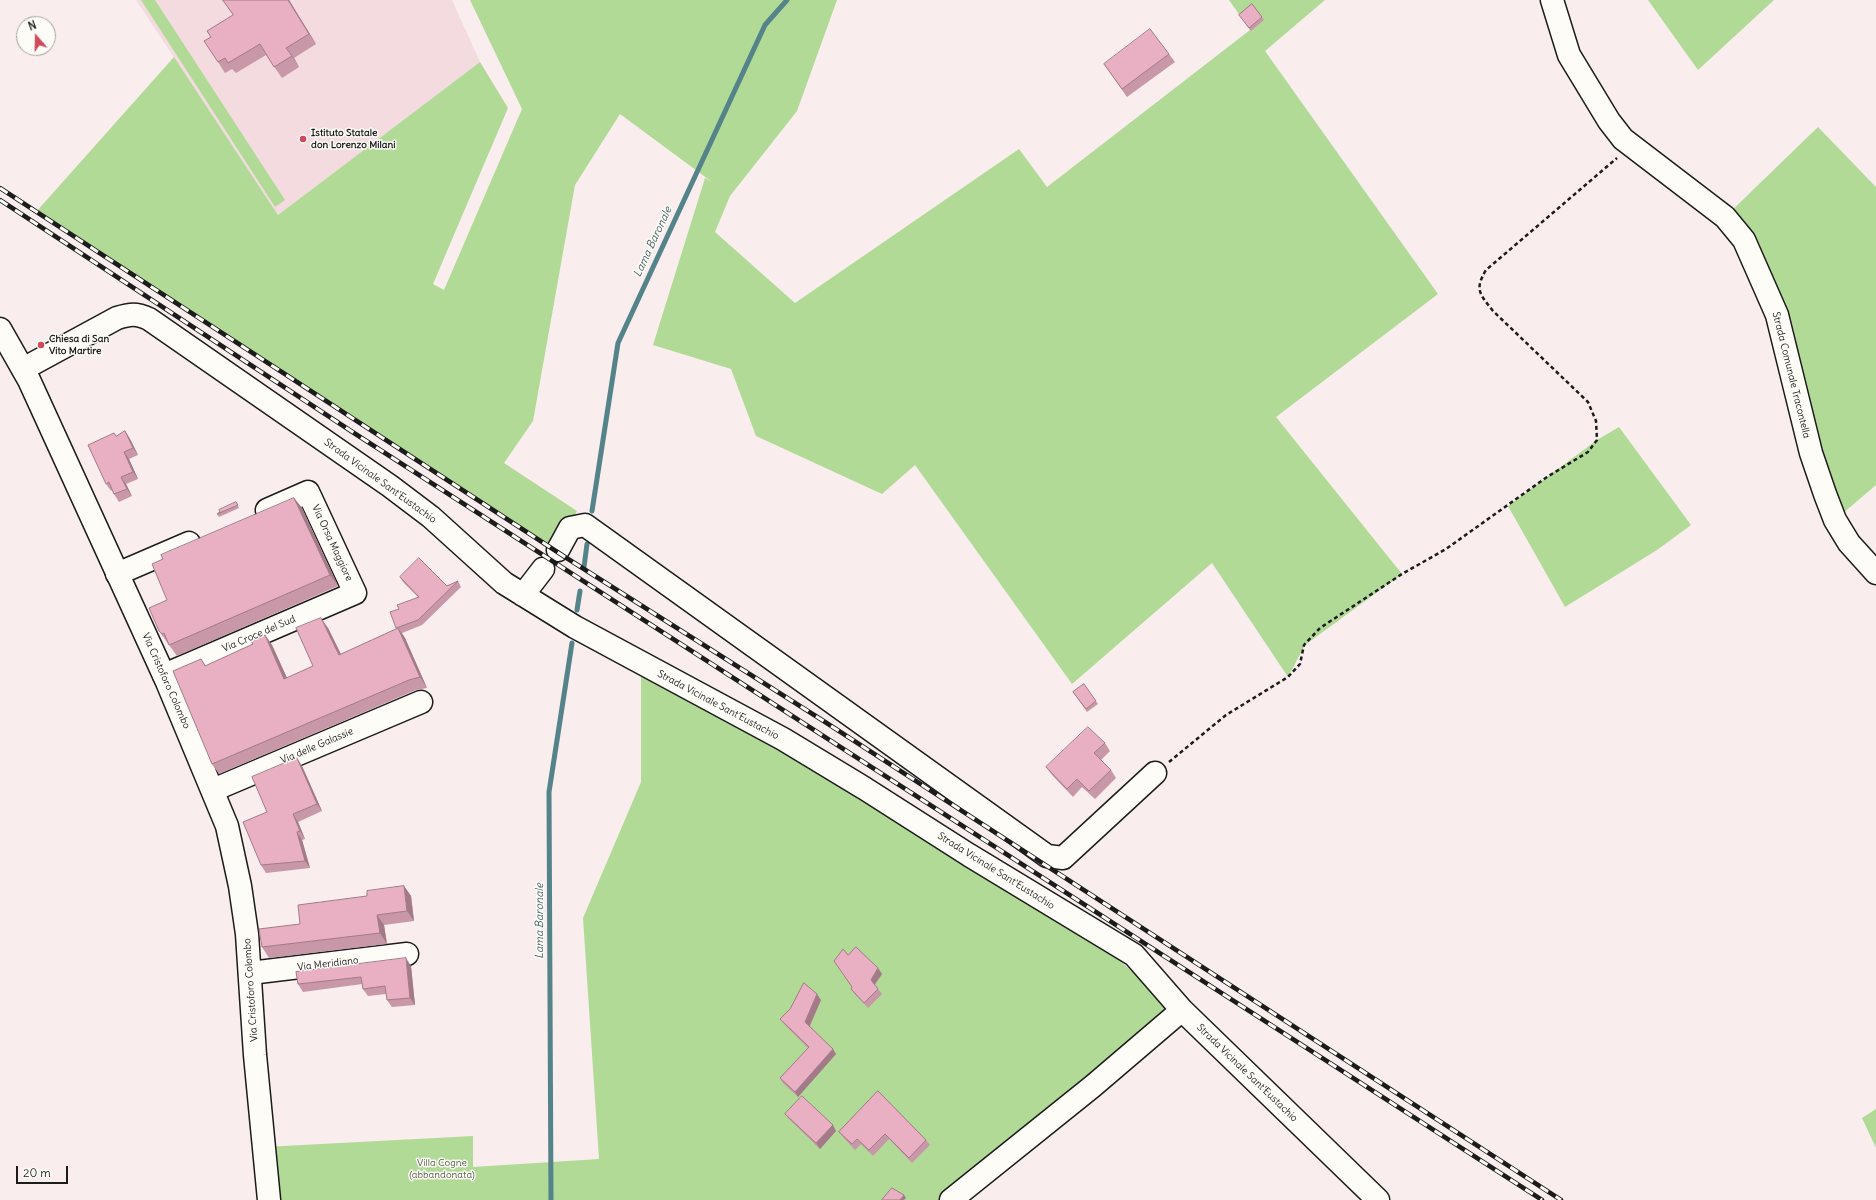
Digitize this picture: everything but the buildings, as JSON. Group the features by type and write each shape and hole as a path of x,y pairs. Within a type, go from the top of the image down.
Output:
{"street":[{"name":"Strada Comunale Tracontella","path":"1552,0 1569,55 1609,121 1623,139 1725,217 1744,240 1777,315 1811,453 1835,520 1849,544 1876,573"},
{"name":"Strada Vicinale Sant'Eustachio","path":"22,369 117,318 129,314 137,314 149,319 396,490 431,517 504,583 575,628 783,739 864,788 969,855 1134,955 1182,1010 1378,1200"},
{"name":"Via Cristoforo Colombo","path":"0,329 22,369 164,675 227,826 234,853 247,934 269,1200"},
{"name":"Via Orsa Maggiore","path":"249,518 308,492 355,593"},
{"path":"558,550 570,528 585,524 1047,856 1063,858 1155,773"},
{"path":"117,574 205,536"},
{"path":"523,595 543,568"},
{"name":"Via Croce del Sud","path":"164,675 355,593"},
{"name":"Via delle Galassie","path":"213,790 421,702"},
{"name":"Via Meridiano","path":"250,974 407,954"},
{"path":"951,1200 1093,1086 1182,1010"}],"path":[{"path":"1155,773 1226,715 1288,677 1300,664 1304,646 1320,628 1402,574 1446,549 1547,477 1588,452 1597,440 1596,421 1588,402 1493,311 1480,294 1479,283 1486,270 1631,146"}],"shaded area":[{"name":"Istituto Statale don Lorenzo Milani","path":"136,0 452,0 480,62 278,215"}],"green space":[{"path":"141,0 155,0 285,200 275,207"},
{"path":"470,0 837,0 797,111 730,196 715,232 795,303 1019,149 1047,187 1250,30 1229,0 1325,0 1265,51 1438,294 1276,417 1402,574 1305,645 1288,677 1212,563 1072,684 915,465 882,494 756,436 731,369 653,345 705,178 712,182 620,114 575,185 533,421 504,463 577,511 558,550 36,212 174,57 278,215 480,62 508,108 433,284 444,290 522,109"},
{"path":"1648,0 1774,0 1698,70"},
{"path":"1818,127 1876,187 1876,485 1835,520 1781,328 1725,217"},
{"path":"1619,427 1691,525 1657,550 1565,607 1508,506 1597,440"},
{"name":"Villa Cogne (abbandonata)","path":"641,673 725,712 1094,940 1118,959 1177,1012 953,1200 269,1200 264,1147 473,1136 473,1167 599,1159 583,918 641,782"},
{"path":"1876,1109 1876,1148 1862,1118"}],"waterway":[{"name":"Lama Baronale","path":"592,511 618,343 765,25 787,0"},
{"name":"Lama Baronale","path":"584,567 587,544"},
{"name":"Lama Baronale","path":"577,610 580,591"},
{"name":"Lama Baronale","path":"551,1200 549,792 572,643"}],"railway":[{"path":"0,188 565,557 822,720 1561,1200"},
{"path":"0,200 354,433 1542,1200"}],"place":[{"name":"Istituto Statale don Lorenzo Milani","path":"303,139"},
{"name":"Chiesa di San Vito Martire","path":"41,345"}]}
